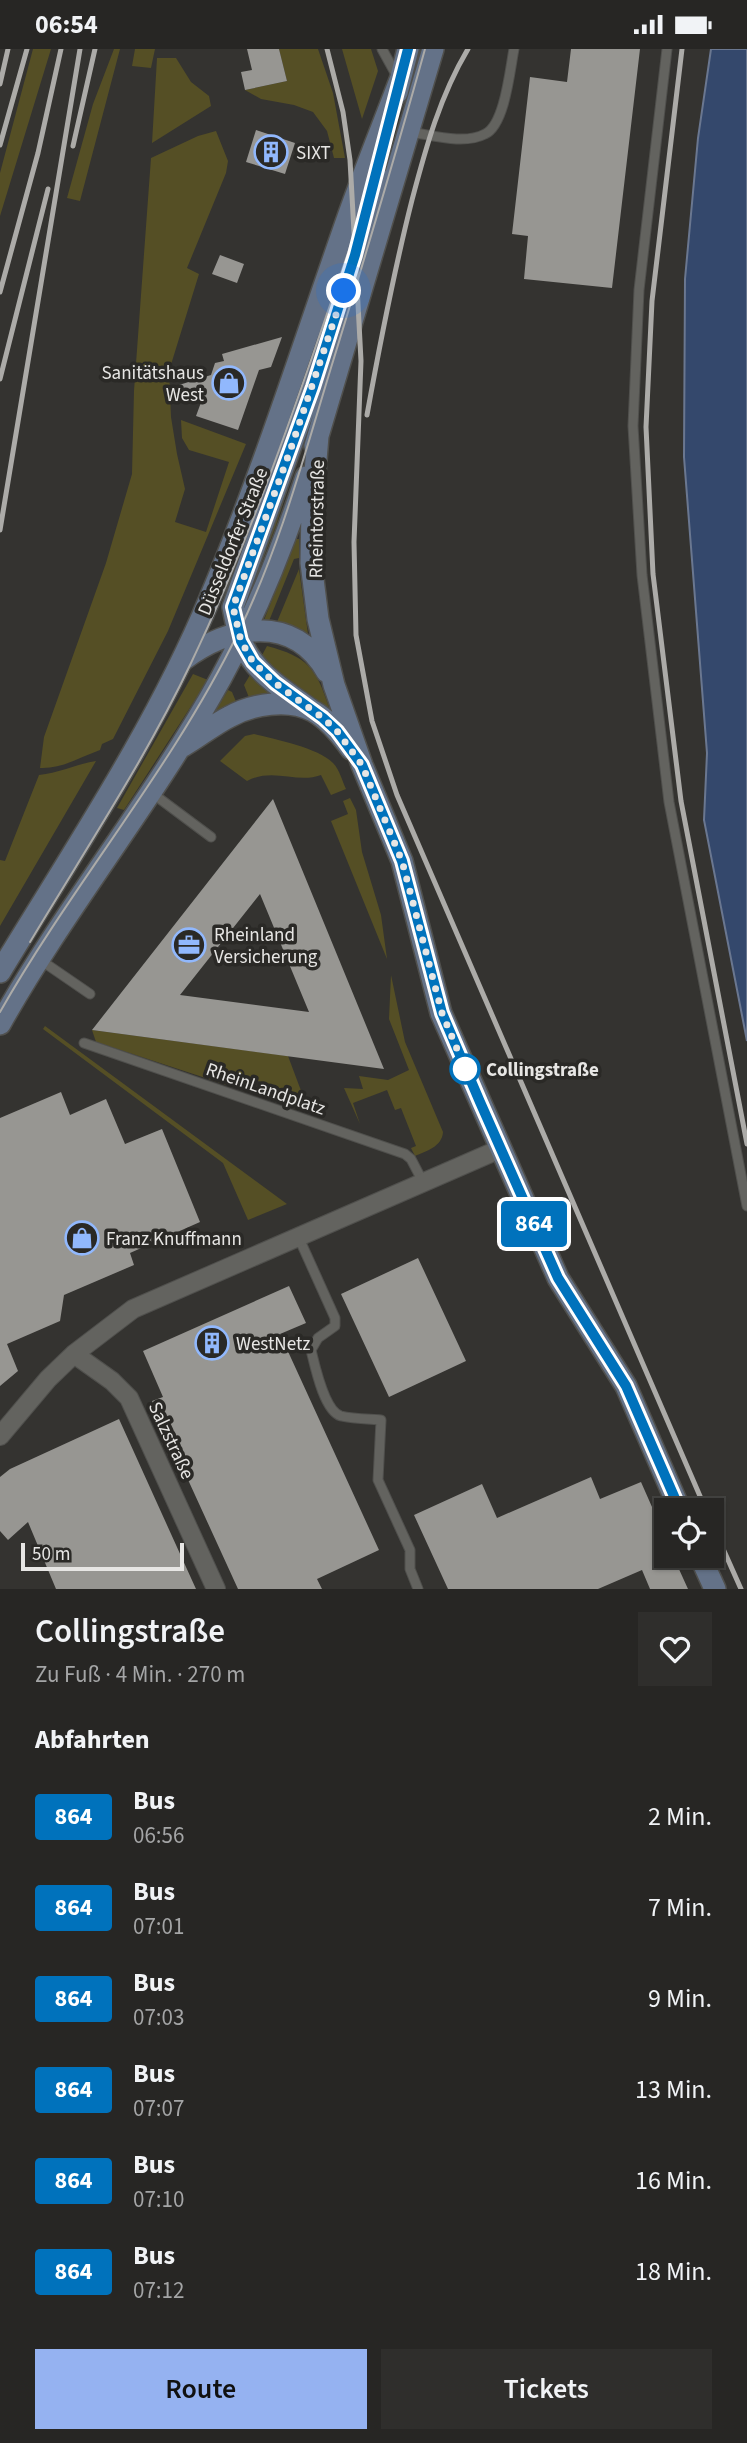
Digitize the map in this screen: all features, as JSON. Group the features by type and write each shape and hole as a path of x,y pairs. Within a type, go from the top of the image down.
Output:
{"main road":[{"name":"Düsseldorfer Straße","path":"242,635 233,607 303,414 355,255 408,49"},
{"path":"0,1024 39,959 179,749 242,635 273,570 306,479 432,52"},
{"name":"Düsseldorfer Straße","path":"0,972 125,766 181,661 210,599 259,475 353,204 400,80"},
{"name":"Rheintorstraße","path":"318,436 311,563 318,619 334,685 362,765 402,861 442,1013 558,1278 626,1386 675,1498"},
{"name":"Rheintorstraße","path":"181,661 210,642 269,630 303,644 319,658 334,685"},
{"path":"242,635 253,662 275,683 310,709"},
{"path":"179,749 228,717 244,710 278,704 310,709"},
{"name":"Rheintorstraße","path":"310,709 337,731 362,765"},
{"path":"705,1568 715,1589"}],"street":[{"path":"0,1436 48,1379 74,1354 133,1308 500,1149"},
{"name":"Salzstraße","path":"74,1354 112,1381 129,1398 216,1589"}],"lane":[{"path":"382,49 400,80"},
{"path":"408,131 471,138 487,134 501,110 514,49"},
{"path":"667,49 638,303 633,426 642,575 669,802 747,1206"},
{"path":"150,792 211,837"},
{"path":"39,959 90,994"},
{"name":"RheinLandplatz","path":"84,1043 405,1154 411,1159 423,1182"},
{"path":"298,1235 335,1318 335,1326 318,1338 311,1350 317,1377 332,1410 339,1415 381,1420 379,1480 410,1550 410,1569 418,1589"}],"shaded area":[{"path":"33,49 51,49 0,216 0,173"},
{"path":"114,49 120,49 80,201 67,198 93,104"},
{"path":"135,49 155,49 151,68 132,66"},
{"path":"279,49 318,49 333,93 345,158 334,158 327,131 313,112 294,105 261,99 245,90 287,81"},
{"path":"342,49 371,49 378,71 362,119"},
{"path":"157,58 176,58 191,82 209,96 211,106 152,143"},
{"path":"216,131 228,161 226,173 187,268 199,274 169,371 171,417 185,489 175,522 206,532 229,462 189,450 182,438 181,420 246,444 168,631 113,739 102,744 100,750 71,762 40,768 44,737 106,563 132,474 134,391 151,158 198,136"},
{"path":"299,453 276,526 244,607"},
{"path":"296,539 299,539 299,558 294,559 269,621 264,620"},
{"path":"299,569 308,634 277,622"},
{"path":"267,646 292,655 308,666 320,683 329,707 324,711 260,659"},
{"path":"193,674 208,680 124,810 117,808"},
{"path":"250,675 275,695 250,700 244,685"},
{"path":"228,690 232,692 237,704 213,714"},
{"path":"254,734 318,753 333,763 346,789 331,795 321,775 303,778 266,775 247,781 220,761 245,736"},
{"path":"96,761 0,926 0,860 5,861 39,775"},
{"path":"350,798 356,810 362,852 381,915 387,959 331,821 348,814 343,801"},
{"path":"391,975 405,1042 443,1132 437,1145 415,1156 411,1148 416,1146 401,1108 395,1110 387,1090 353,1103 360,1124 344,1088 363,1089 359,1076 388,1080 409,1070 389,1019"},
{"path":"45,1026 287,1204 248,1220 223,1163 43,1029"},
{"path":"92,1030 288,1056 309,1112 284,1104 288,1091 241,1075 236,1088 96,1042"}],"water":[{"path":"711,49 747,49 747,1041 704,820 707,753 684,457 685,279 698,138"}],"building":[{"path":"247,49 279,49 287,81 245,90 241,72 252,70"},
{"path":"571,49 640,49 612,288 524,279 528,236 512,234 530,77 567,82"},
{"name":"SIXT","path":"256,130 295,143 285,174 246,162"},
{"path":"220,255 244,264 237,283 212,274"},
{"name":"Sanitätshaus West","path":"282,337 271,367 259,370 238,430 196,416 203,397 185,402 179,385 211,375 215,363 224,361 222,354"},
{"name":"Rheinland Versicherung","path":"273,799 384,1069 92,1030","holes":["260,894 309,1012 180,995"]},
{"name":"Franz Knuffmann","path":"61,1092 70,1115 106,1099 125,1144 162,1129 200,1222 130,1253 134,1265 64,1295 60,1321 7,1344 18,1371 0,1386 0,1118"},
{"path":"418,1258 466,1361 389,1397 341,1294"},
{"path":"289,1286 306,1323 280,1334 379,1550 317,1579 322,1589 238,1589 152,1401 163,1397 143,1351"},
{"path":"119,1419 196,1589 56,1589 28,1522 8,1540 0,1531 0,1477 10,1469"},
{"path":"591,1477 600,1499 641,1482 654,1512 654,1568 678,1568 688,1589 650,1589 642,1570 598,1589 448,1589 414,1515 482,1484 497,1518"}],"tram line":[{"path":"0,1012 59,917 184,730 253,601 300,471 425,49"},
{"path":"30,942 154,735 211,620 282,443 405,83"}],"railway":[{"path":"0,84 8,49"},
{"path":"0,145 27,49"},
{"path":"0,292 38,153 61,49"},
{"path":"0,530 80,49"},
{"path":"73,146 95,49"},
{"path":"327,49 343,112 350,160 361,361 354,542 356,635 372,721 397,795 701,1498"},
{"path":"367,415 393,280 417,180 442,103 468,49"},
{"path":"682,49 652,301 646,427 653,574 681,801 747,1144"},
{"path":"0,379 48,189"},
{"path":"724,1551 741,1589"}],"bus line":[{"name":"864","path":"408,49 355,255 313,387 233,607 241,641 253,662 275,683 337,731 362,765 402,861 442,1013 558,1278 626,1386 675,1498"}],"place":[{"name":"SIXT","path":"271,152"},
{"name":"Sanitätshaus West","path":"229,383"},
{"name":"Rheinland Versicherung","path":"189,945"},
{"name":"Collingstraße","path":"465,1069"},
{"name":"Franz Knuffmann","path":"82,1238"},
{"name":"WestNetz","path":"212,1343"}],"route":[{"path":"344,291 233,607 241,641 253,662 275,683 337,731 362,765 402,861 442,1013 470,1080 465,1069"}]}
